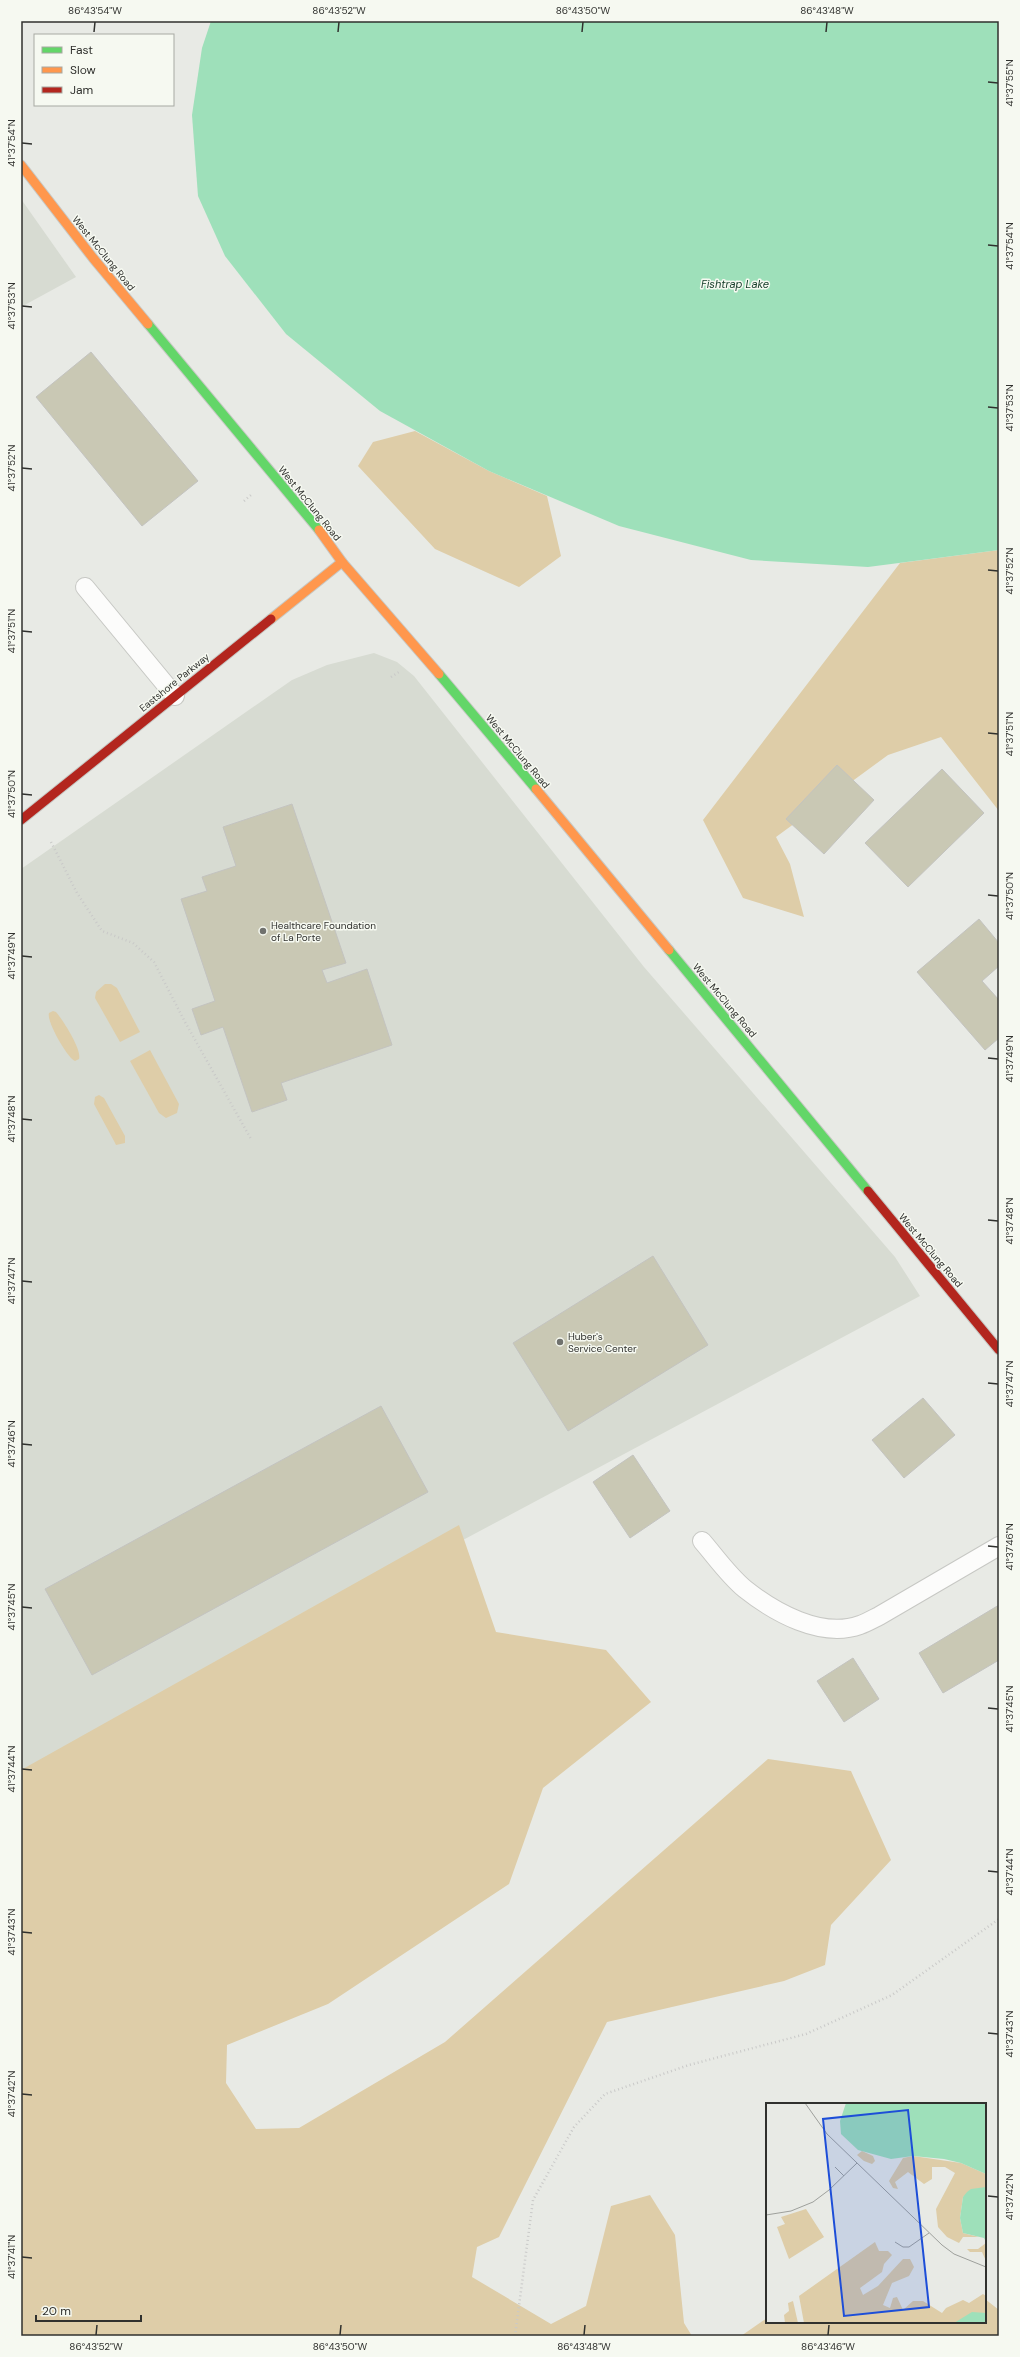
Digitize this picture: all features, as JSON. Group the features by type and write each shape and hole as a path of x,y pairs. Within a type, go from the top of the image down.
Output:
{"street":[{"name":"West McClung Road","path":"21,165 93,258 308,517 342,562 479,720 999,1350"},
{"name":"Eastshore Parkway","path":"21,820 342,562"}],"lane":[{"path":"85,587 175,696"},
{"path":"702,1541 744,1588 768,1606 791,1619 812,1626 837,1628 859,1626 879,1616 999,1546"}],"path":[{"path":"244,501 255,492"},
{"path":"51,842 77,893 102,931 133,943 154,962 185,1022 251,1139"},
{"path":"515,2336 533,2200 574,2127 605,2094 689,2065 806,2034 892,1995 999,1919"}],"shaded area":[{"path":"21,199 76,277 21,307"},
{"path":"415,431 489,471 547,496 561,556 519,587 435,549 358,466 373,442"},
{"path":"999,550 999,811 941,737 888,755 776,837 790,864 804,917 743,898 703,820 900,563"},
{"path":"374,653 397,662 414,676 644,967 895,1257 920,1296 21,1776 21,869 292,680 327,665"},
{"path":"105,984 111,984 117,988 140,1032 120,1042 95,998 96,992"},
{"path":"53,1011 59,1016 75,1042 78,1049 79,1059 75,1061 68,1054 54,1031 49,1017 49,1013"},
{"path":"150,1050 179,1104 177,1113 166,1118 159,1113 130,1061"},
{"path":"99,1095 104,1098 125,1136 125,1143 116,1145 94,1104 95,1097"},
{"path":"459,1525 496,1632 606,1650 651,1702 543,1788 509,1884 328,2004 227,2045 226,2083 256,2129 299,2128 445,2042 768,1759 851,1771 891,1860 831,1925 825,1965 784,1981 607,2022 499,2237 477,2247 472,2277 551,2324 586,2306 611,2206 650,2195 675,2235 684,2323 692,2336 21,2336 21,1770"},
{"path":"986,2300 999,2310 999,2336 741,2336 766,2319 766,2323 986,2323"}],"water":[{"name":"Fishtrap Lake","path":"211,21 999,21 999,550 868,567 751,560 619,526 489,471 380,411 286,334 225,256 198,196 192,115 202,48"}],"building":[{"path":"91,352 198,481 142,526 36,397"},
{"path":"837,765 874,800 824,854 786,819"},
{"path":"942,769 984,813 908,887 865,843"},
{"name":"Healthcare Foundation of La Porte","path":"292,804 346,963 322,970 327,983 367,969 392,1045 281,1083 287,1100 252,1112 223,1027 201,1035 192,1009 215,1001 181,899 207,891 202,877 236,866 223,827"},
{"path":"979,919 999,943 999,966 982,981 999,1000 999,1038 985,1050 917,972"},
{"path":"653,1256 708,1345 568,1431 513,1343"},
{"path":"923,1398 955,1435 904,1478 872,1440"},
{"path":"381,1406 428,1492 92,1675 45,1589"},
{"path":"633,1455 670,1511 630,1538 593,1482"},
{"path":"999,1605 999,1660 943,1693 919,1653"},
{"path":"853,1658 879,1699 844,1722 817,1681"}],"traffic: fast":[{"path":"148,324 319,530"},
{"path":"439,674 536,789"},
{"path":"669,950 868,1191"}],"traffic: slow":[{"path":"21,165 93,258 148,324"},
{"path":"319,530 342,562 439,674"},
{"path":"271,619 342,562"},
{"path":"536,789 669,950"}],"traffic: jam":[{"path":"21,820 271,619"},
{"path":"868,1191 999,1350"}],"place":[{"name":"Healthcare Foundation of La Porte","path":"263,931"},
{"name":"Huber's Service Center","path":"560,1342"}]}
